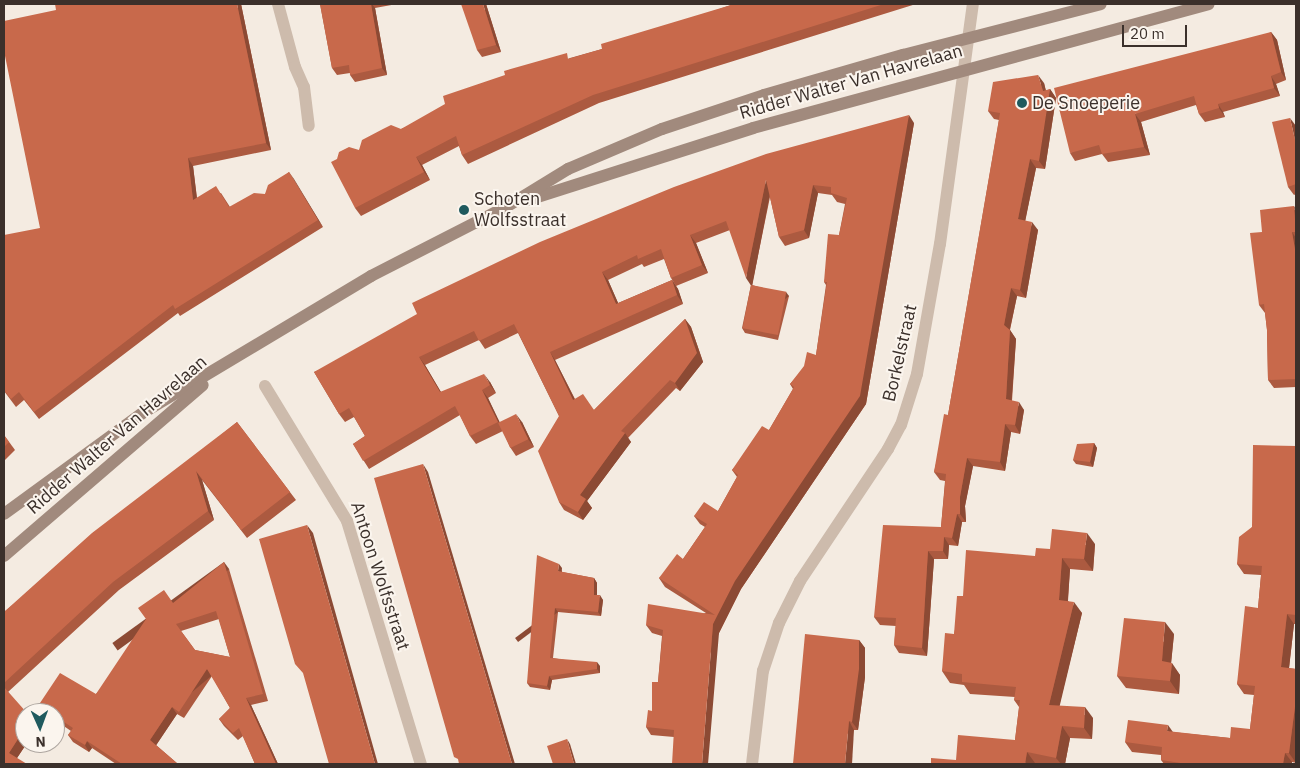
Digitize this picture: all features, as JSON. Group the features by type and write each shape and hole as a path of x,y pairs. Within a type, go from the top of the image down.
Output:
{"main road":[{"name":"Ridder Walter Van Havrelaan","path":"4,514 144,412 371,276 506,207 568,168 662,129 792,87 903,54 968,40 1101,4"},
{"name":"Ridder Walter Van Havrelaan","path":"506,207 629,165 963,68 1208,4"},
{"name":"Ridder Walter Van Havrelaan","path":"4,556 230,361"}],"street":[{"path":"278,4 295,68 304,87 309,126"},
{"name":"Borkelstraat","path":"752,764 760,690 779,623 800,581 888,449 901,425 917,374 940,244 973,4"},
{"name":"Antoon Wolfsstraat","path":"265,386 347,521 421,764"}],"building":[{"path":"55,4 237,4 266,143 188,158 193,200 216,186 229,207 254,193 265,194 268,185 289,172 318,220 175,309 173,305 34,412 19,392 11,399 4,390 4,235 40,228 4,51 4,21 56,10"},
{"path":"320,4 371,4 382,68 350,75 349,65 332,68"},
{"path":"461,4 483,4 496,45 477,50"},
{"path":"731,4 884,4 593,95 462,155 456,136 416,157 424,172 355,208 331,162 337,159 339,152 349,147 359,150 362,140 383,129 391,125 401,129 445,104 443,96 505,75 504,71 567,53 568,59 602,49 601,44"},
{"path":"1271,32 1281,72 1271,76 1274,88 1218,104 1219,108 1199,114 1194,96 1135,114 1144,147 1102,154 1099,145 1070,153 1054,88"},
{"path":"1038,75 1043,91 1050,89 1039,161 1030,159 1018,219 1032,222 1020,290 1011,288 1004,325 1010,330 1006,399 1019,402 1015,425 1005,424 1000,462 967,458 960,497 960,514 957,514 952,538 944,537 943,551 928,551 922,648 894,645 896,618 874,617 883,525 941,527 946,474 934,472 944,414 948,415 1000,113 988,111 993,82"},
{"path":"909,115 860,396 735,581 713,624 702,764 672,764 674,730 646,727 648,710 652,711 652,682 658,682 663,630 646,625 648,604 715,615 659,578 677,554 683,559 707,524 694,516 704,502 718,511 738,475 732,470 762,426 769,430 794,387 790,384 804,366 807,352 816,355 827,282 824,282 828,234 839,235 847,198 831,193 831,187 813,185 804,230 779,237 766,180 746,278 726,221 690,235 702,265 671,278 661,249 638,259 637,255 602,272 616,304 672,280 677,295 550,352 573,400 583,394 594,410 685,319 697,353 675,383 670,380 621,431 625,433 580,495 586,499 578,512 559,502 538,451 559,416 514,324 479,341 474,331 419,357 440,392 484,374 490,385 482,390 498,422 470,436 455,406 363,461 353,444 365,436 349,408 339,414 314,372 417,314 412,303 540,242 674,187 766,154"},
{"path":"1290,118 1296,144 1296,184 1288,187 1272,122"},
{"path":"1294,206 1296,232 1292,232 1296,255 1296,379 1268,380 1267,330 1264,304 1259,305 1250,233 1262,232 1260,210"},
{"path":"751,285 786,292 778,335 743,328"},
{"path":"516,414 528,439 510,448 498,423"},
{"path":"237,422 290,492 241,530 196,471 208,511 113,582 4,683 4,612 92,533"},
{"path":"4,435 9,442 4,447"},
{"path":"1094,443 1090,462 1073,460 1077,444"},
{"path":"1253,445 1296,446 1296,615 1287,614 1281,667 1296,669 1296,699 1289,753 1285,753 1283,764 1187,764 1161,760 1162,747 1125,742 1128,720 1168,725 1167,731 1230,738 1231,727 1250,729 1255,686 1237,684 1245,606 1258,608 1262,566 1237,564 1239,537 1252,527"},
{"path":"423,464 512,764 459,764 458,759 454,757 374,478"},
{"path":"307,525 375,764 329,764 303,673 295,664 259,539"},
{"path":"1052,529 1087,533 1084,559 1062,558 1059,600 1074,602 1049,705 1085,707 1084,728 1062,726 1056,758 1027,752 1025,764 931,764 931,758 956,760 958,735 1015,740 1020,700 1014,700 1016,687 962,682 962,674 942,671 945,633 954,634 957,596 963,596 966,550 1035,556 1036,548 1050,549"},
{"path":"537,555 559,564 558,571 594,578 594,595 600,595 598,612 555,608 550,658 597,662 597,669 549,676 547,686 527,683"},
{"path":"224,562 263,694 246,698 276,764 255,764 239,728 233,733 219,719 230,708 207,669 179,712 172,707 150,740 178,764 122,764 87,741 85,745 68,735 73,728 65,723 65,703 40,703 60,673 96,694 146,619 138,608 164,590 173,603","holes":["216,611 230,657 195,650 176,624"]},
{"path":"1124,618 1165,622 1162,661 1172,663 1170,681 1117,676"},
{"path":"805,634 859,640 859,669 852,722 849,721 845,764 793,764"},
{"path":"4,687 18,703 15,703 15,744 9,753 27,764 4,764"},
{"path":"567,739 574,764 553,764 547,746"}],"place":[{"name":"De Snoeperie","path":"1022,103"},
{"name":"Schoten Wolfsstraat","path":"464,210"}]}
